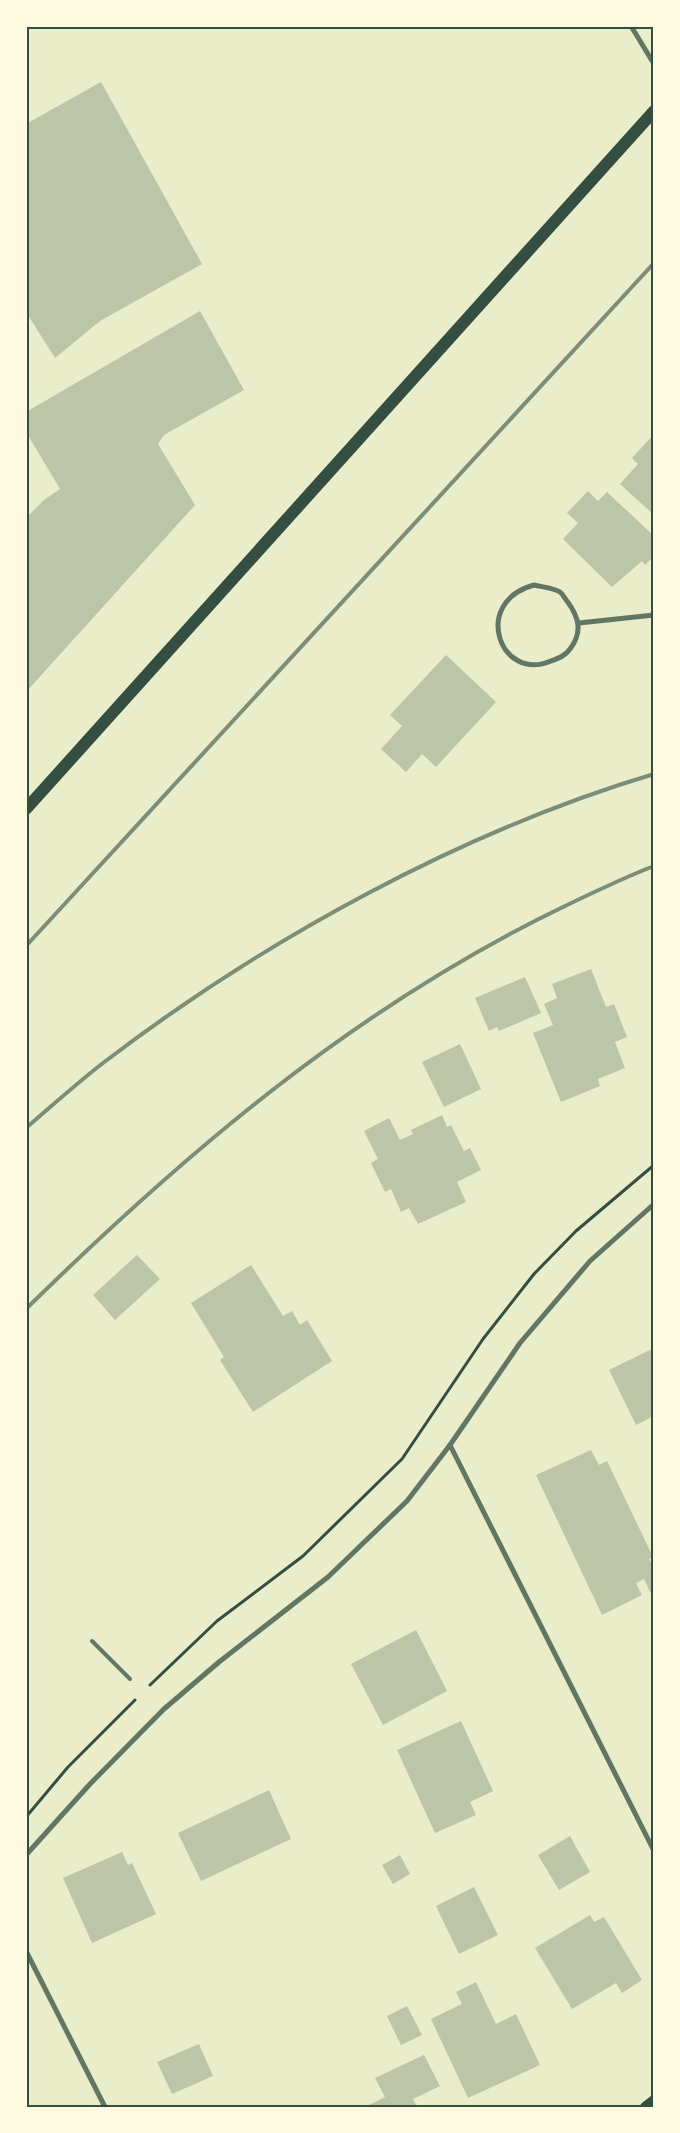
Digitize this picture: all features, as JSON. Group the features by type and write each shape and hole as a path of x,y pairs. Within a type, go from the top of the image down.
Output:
{"main road":[{"path":"26,809 654,111"},
{"path":"645,2107 654,2100"}],"street":[{"path":"631,26 654,64"},
{"path":"534,585 560,592 577,614 579,623 574,644 566,656 539,666 520,662 510,655 498,636 498,618 502,606 522,588 534,585"},
{"path":"579,623 654,615"},
{"path":"26,1855 90,1784 164,1709 219,1662 328,1577 407,1501 450,1445 520,1342 597,1255 654,1204"},
{"path":"450,1445 654,1851"},
{"path":"26,1951 105,2107"}],"lane":[{"path":"92,1641 130,1679"}],"path":[{"path":"149,1686 217,1621 304,1556 402,1459 483,1339 534,1274 576,1231 654,1165"},
{"path":"26,1816 68,1767 138,1696"}],"building":[{"path":"101,82 202,264 100,321 55,358 26,312 26,124"},
{"path":"200,311 244,390 164,435 158,444 195,505 26,692 26,518 44,500 60,489 26,432 26,412"},
{"path":"654,434 654,515 620,484 638,464 632,458"},
{"path":"588,491 598,501 607,492 654,536 654,556 645,565 642,561 612,587 563,539 578,523 567,513"},
{"path":"446,655 496,702 436,767 422,754 406,772 381,749 402,726 390,715"},
{"path":"591,969 606,1007 614,1004 627,1037 615,1042 625,1068 598,1079 600,1086 561,1102 533,1033 553,1025 544,1004 557,998 552,984"},
{"path":"525,977 541,1013 499,1031 497,1027 489,1031 475,998"},
{"path":"460,1044 481,1089 444,1107 422,1062"},
{"path":"442,1115 447,1127 451,1125 464,1151 470,1148 481,1170 457,1182 466,1202 418,1224 409,1208 401,1212 391,1189 385,1192 371,1163 378,1159 364,1131 389,1118 400,1140 413,1134 411,1130"},
{"path":"137,1255 160,1279 115,1320 93,1295"},
{"path":"251,1265 283,1316 292,1311 300,1325 307,1320 332,1361 253,1412 220,1360 224,1357 191,1303"},
{"path":"654,1348 654,1416 636,1425 609,1370"},
{"path":"591,1450 599,1465 607,1461 653,1557 649,1559 654,1568 654,1600 644,1579 636,1583 642,1595 602,1615 536,1475"},
{"path":"416,1630 447,1691 383,1725 351,1664"},
{"path":"461,1721 493,1791 470,1802 476,1815 435,1833 397,1750"},
{"path":"269,1790 291,1839 201,1881 178,1833"},
{"path":"570,1836 590,1872 559,1890 538,1855"},
{"path":"122,1852 128,1865 132,1863 156,1914 92,1943 63,1878"},
{"path":"400,1855 410,1874 393,1884 382,1865"},
{"path":"474,1887 498,1935 459,1954 436,1906"},
{"path":"590,1915 594,1922 604,1917 642,1980 622,1993 616,1983 572,2009 535,1948"},
{"path":"476,1982 496,2024 516,2014 540,2065 468,2098 431,2019 462,2004 456,1992"},
{"path":"407,2006 422,2035 401,2045 387,2016"},
{"path":"199,2044 213,2076 172,2094 157,2062"},
{"path":"424,2055 440,2086 413,2099 417,2107 365,2107 385,2097 375,2078"}],"railway":[{"path":"26,946 654,263"},
{"path":"26,1128 97,1068 168,1015 300,931 368,893 510,826 582,798 654,774"},
{"path":"26,1309 87,1250 213,1138 279,1085 347,1035 417,988 489,945 576,901 654,866"}]}
